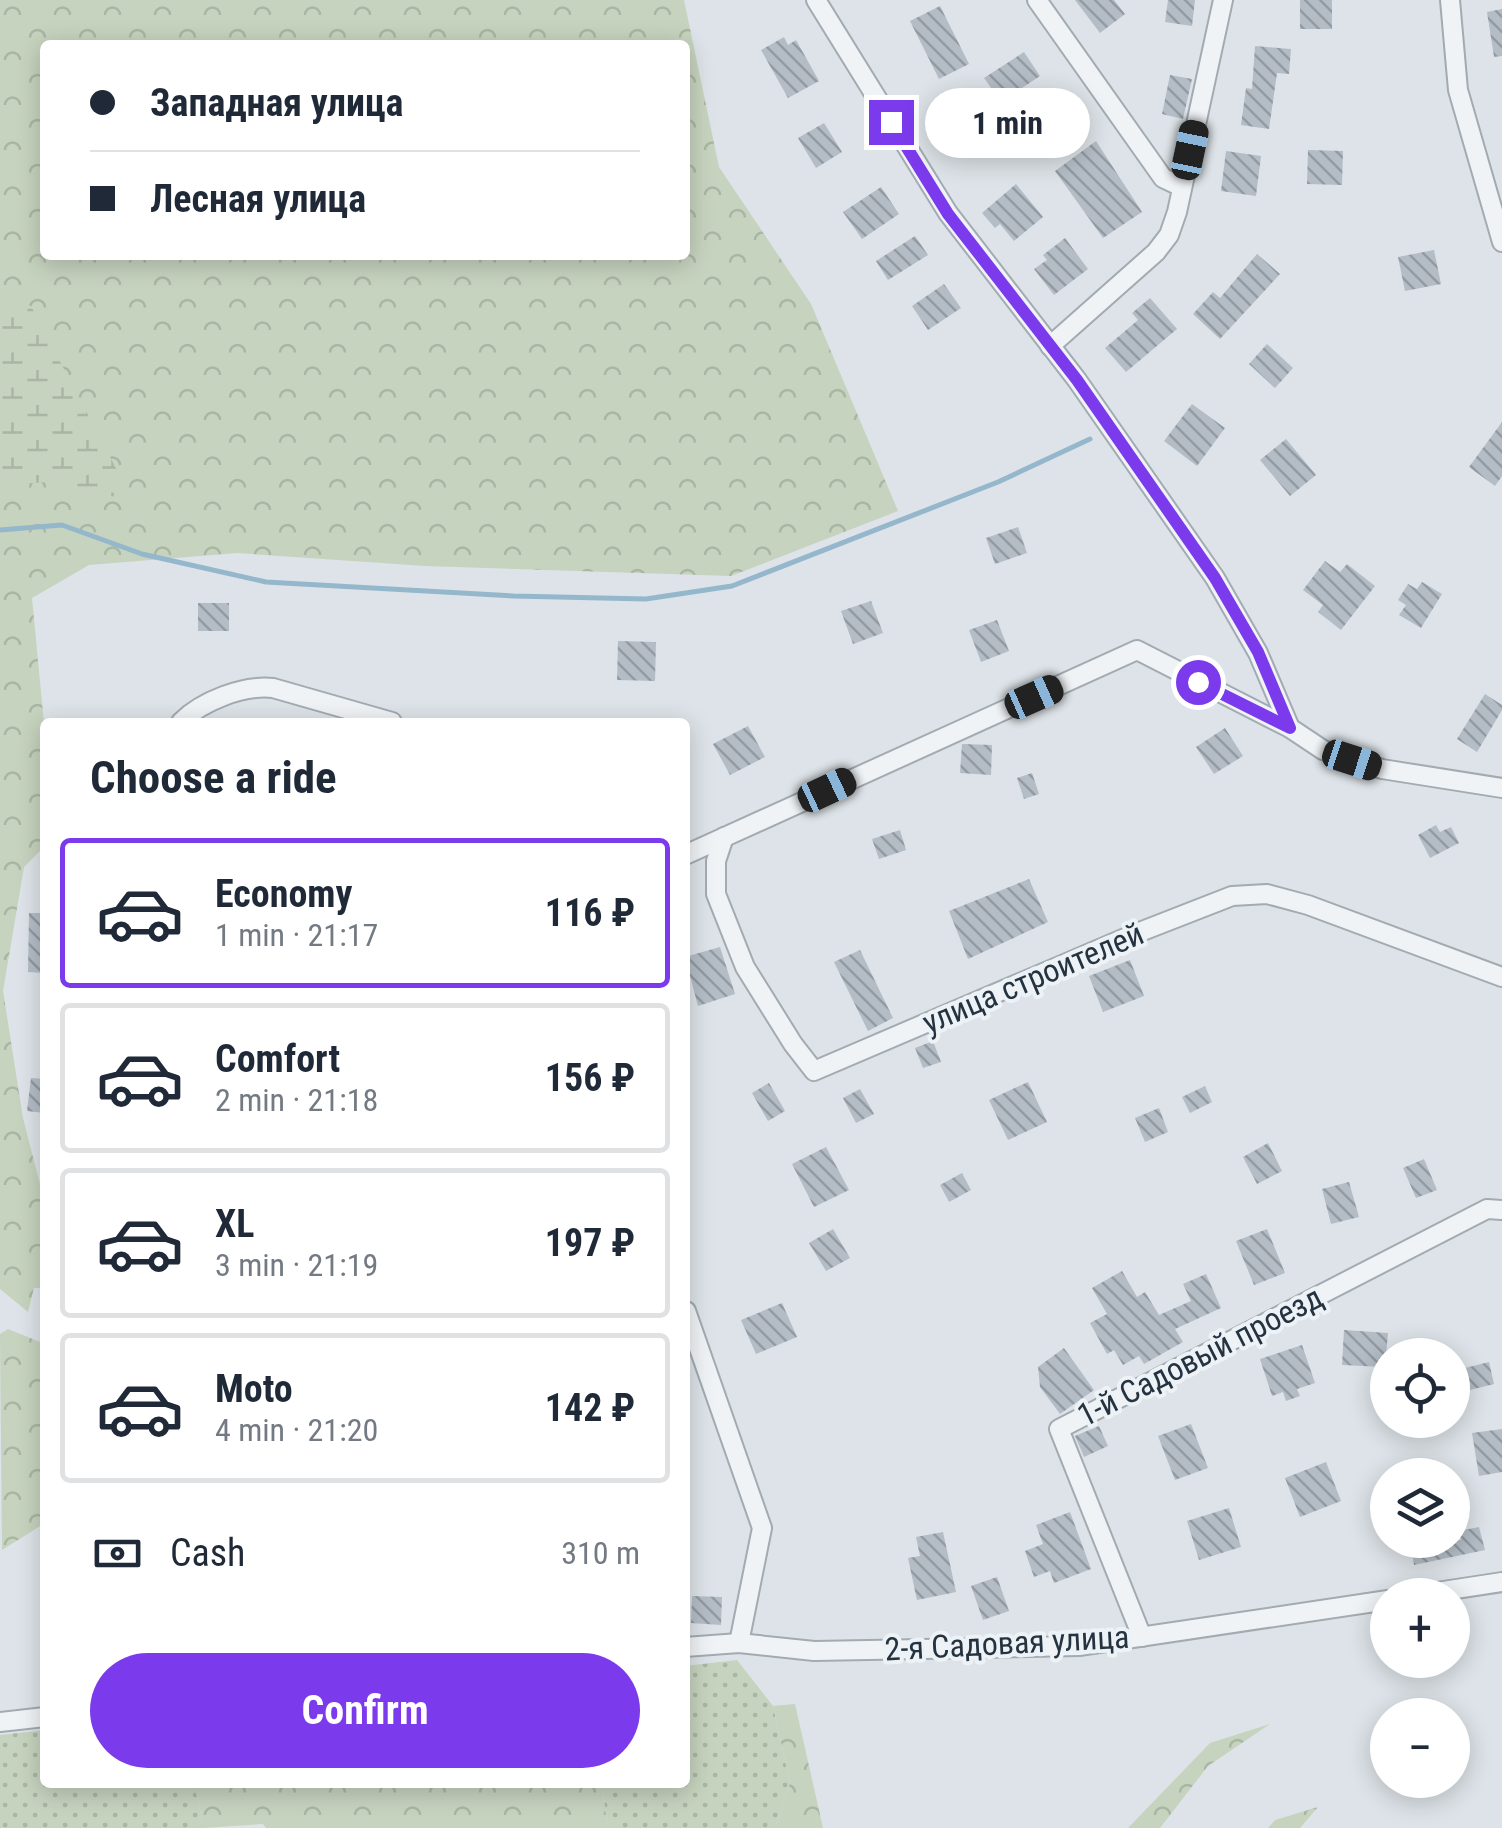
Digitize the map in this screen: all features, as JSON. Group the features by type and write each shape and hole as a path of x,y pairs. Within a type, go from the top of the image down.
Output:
{"street":[{"path":"816,0 948,214 1050,346 1215,578 1258,652 1290,728"},
{"path":"1038,0 1164,178 1182,187"},
{"path":"1050,346 1156,252 1169,234 1222,0"},
{"path":"1450,0 1458,90 1502,242"},
{"path":"690,852 1137,650 1290,728 1322,750 1382,769 1502,788"},
{"path":"185,718 252,686 378,718"},
{"name":"улица строителей","path":"724,837 716,861 716,894 745,967 792,1044 814,1071 1132,934 1232,896 1267,894 1308,904 1502,977"},
{"name":"1-й Садовый проезд","path":"1142,1637 1060,1429 1494,1209"},
{"path":"690,1322 762,1528 739,1643"},
{"path":"1470,1587 1502,1582"},
{"name":"2-я Садовая улица","path":"690,1647 739,1643 814,1651 1079,1646 1370,1603"},
{"path":"0,1722 40,1718"}],"green space":[{"path":"0,0 684,0 719,167 811,304 898,511 731,576 425,566 237,553 89,565 32,598 43,718 40,718 40,851 24,867 3,991 23,1118 40,1184 40,1288 34,1288 28,1312 0,1289"},
{"path":"0,300 31,306 133,501 49,482 0,485"},
{"path":"8,1329 40,1342 40,1526 2,1550 0,1334"},
{"path":"737,1660 773,1706 790,1783 775,1828 608,1828 602,1788 690,1788 690,1665"},
{"path":"795,1704 823,1828 775,1828 790,1783 773,1706"},
{"path":"1270,1724 1208,1766 1160,1828 1128,1828 1210,1743"},
{"path":"40,1731 40,1788 195,1788 204,1828 0,1828 0,1735"},
{"path":"195,1788 602,1788 608,1828 266,1828 263,1824 204,1828"},
{"path":"1318,1807 1300,1828 1268,1828 1275,1820"}],"building":[{"path":"1075,0 1114,0 1125,14 1100,33"},
{"path":"1168,0 1195,0 1192,26 1165,22"},
{"path":"1300,0 1332,0 1332,29 1300,29"},
{"path":"940,6 969,64 939,79 910,21"},
{"path":"1502,9 1502,56 1494,57 1487,12"},
{"path":"784,37 788,45 796,40 819,81 788,98 761,50"},
{"path":"1255,46 1291,49 1289,74 1277,73 1269,129 1241,125 1246,88 1252,89"},
{"path":"1024,52 1040,76 1001,102 984,78"},
{"path":"1170,75 1192,79 1183,119 1162,114"},
{"path":"824,123 842,152 816,168 798,138"},
{"path":"1096,141 1142,212 1103,238 1055,171"},
{"path":"1308,150 1343,151 1342,185 1307,184"},
{"path":"1226,151 1261,156 1256,196 1221,191"},
{"path":"1016,184 1043,217 1014,241 1000,224 995,228 982,213"},
{"path":"881,187 899,214 862,239 843,212"},
{"path":"915,236 928,255 888,280 876,261"},
{"path":"1065,238 1088,269 1054,295 1034,269 1047,260 1043,255"},
{"path":"1434,250 1441,284 1405,291 1398,257"},
{"path":"1257,254 1280,274 1220,339 1193,314 1213,292 1220,298"},
{"path":"944,284 961,308 928,330 912,306"},
{"path":"1150,298 1177,329 1126,372 1105,348 1138,320 1132,313"},
{"path":"1267,344 1293,368 1275,388 1249,364"},
{"path":"1192,404 1225,428 1197,466 1164,441"},
{"path":"1502,422 1502,476 1495,486 1469,467"},
{"path":"1286,439 1316,475 1290,496 1260,460"},
{"path":"1018,527 1027,553 995,564 986,538"},
{"path":"1325,561 1340,572 1347,564 1375,586 1341,630 1318,612 1323,605 1303,590"},
{"path":"1422,582 1442,594 1421,628 1399,615 1406,605 1398,600 1408,584 1417,589"},
{"path":"871,601 883,633 853,644 841,611"},
{"path":"198,603 229,603 229,631 198,631"},
{"path":"997,620 1009,651 981,662 969,630"},
{"path":"618,641 656,642 655,681 617,680"},
{"path":"1485,694 1502,705 1502,710 1477,752 1457,739"},
{"path":"748,726 765,757 730,775 713,744"},
{"path":"1225,728 1243,756 1214,774 1196,747"},
{"path":"962,744 992,745 991,775 960,773"},
{"path":"1032,773 1039,794 1024,799 1017,778"},
{"path":"1436,825 1440,832 1451,827 1459,843 1430,858 1418,835"},
{"path":"900,830 906,850 879,859 872,839"},
{"path":"1029,879 1048,922 968,959 949,911"},
{"path":"29,913 40,913 40,973 28,972"},
{"path":"720,947 735,994 698,1006 690,976 690,956"},
{"path":"860,950 893,1018 868,1031 834,962"},
{"path":"1130,960 1144,996 1103,1012 1089,976"},
{"path":"933,1041 941,1062 923,1068 915,1048"},
{"path":"31,1078 40,1079 40,1112 27,1111"},
{"path":"1028,1082 1047,1122 1008,1140 989,1100"},
{"path":"769,1083 785,1111 768,1121 752,1093"},
{"path":"1205,1086 1212,1102 1190,1113 1182,1097"},
{"path":"860,1089 874,1114 856,1123 843,1098"},
{"path":"1159,1108 1168,1132 1145,1142 1135,1118"},
{"path":"1268,1143 1282,1171 1257,1184 1243,1157"},
{"path":"826,1147 849,1190 814,1207 792,1164"},
{"path":"1424,1159 1437,1190 1416,1198 1403,1168"},
{"path":"962,1173 971,1190 949,1202 940,1185"},
{"path":"1349,1182 1359,1217 1331,1224 1322,1189"},
{"path":"833,1229 850,1258 826,1271 809,1243"},
{"path":"1267,1229 1285,1273 1254,1285 1236,1241"},
{"path":"1122,1271 1137,1297 1145,1292 1159,1315 1191,1301 1183,1284 1206,1274 1221,1308 1175,1329 1183,1342 1144,1364 1139,1356 1123,1365 1114,1350 1107,1354 1090,1323 1107,1314 1092,1288"},
{"path":"782,1303 797,1337 756,1354 741,1320"},
{"path":"1344,1330 1388,1333 1388,1338 1370,1338 1370,1366 1342,1365"},
{"path":"1302,1345 1315,1383 1297,1389 1300,1396 1286,1401 1283,1392 1272,1396 1260,1359"},
{"path":"1064,1348 1094,1390 1060,1414 1040,1387 1038,1367"},
{"path":"1489,1362 1494,1384 1470,1390 1470,1367"},
{"path":"1191,1424 1208,1468 1175,1480 1158,1436"},
{"path":"1099,1426 1108,1446 1084,1457 1075,1436"},
{"path":"1502,1429 1502,1472 1479,1476 1472,1433"},
{"path":"1326,1462 1341,1501 1300,1517 1285,1478"},
{"path":"1229,1508 1241,1547 1199,1560 1187,1521"},
{"path":"1070,1512 1091,1569 1054,1583 1050,1571 1034,1577 1025,1551 1043,1544 1036,1525"},
{"path":"1479,1527 1485,1550 1470,1553 1470,1529"},
{"path":"943,1532 956,1592 917,1600 908,1558 920,1556 916,1537"},
{"path":"1413,1558 1447,1558 1414,1565"},
{"path":"997,1577 1009,1611 983,1620 971,1586"},
{"path":"692,1596 722,1597 721,1625 691,1623"}],"waterway":[{"path":"0,530 62,525 142,554 266,582 646,599 732,586 998,482 1090,439"}],"route":[{"path":"891,122 948,214 1077,380 1215,578 1258,652 1290,728 1198,682"}]}
